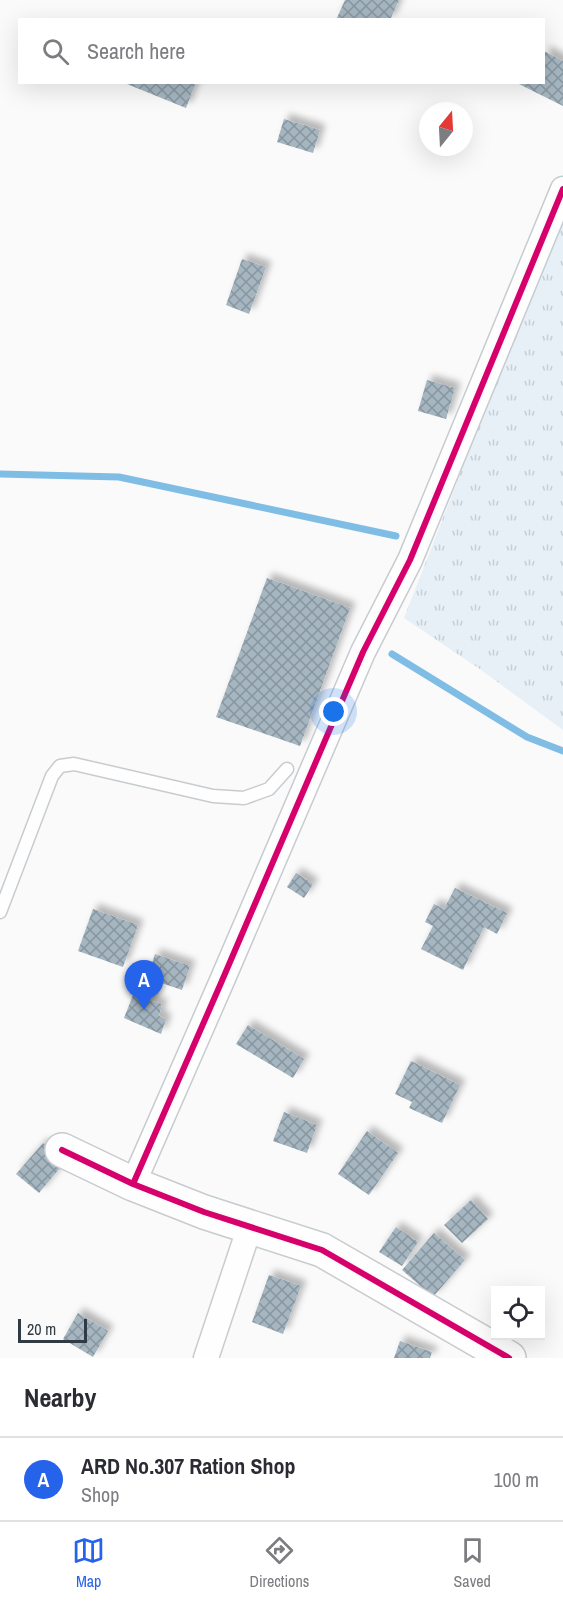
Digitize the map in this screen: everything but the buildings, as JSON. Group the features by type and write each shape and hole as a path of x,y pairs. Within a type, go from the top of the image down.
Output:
{"street":[{"path":"133,1184 363,652 410,560 563,189"},
{"path":"62,1150 133,1184 204,1212 322,1250 508,1358"},
{"path":"206,1358 250,1226"}],"lane":[{"path":"0,912 52,776 60,766 74,764 213,796 244,798 269,789 286,769"}],"green space":[{"path":"563,210 563,730 481,670 404,618"}],"waterway":[{"path":"0,474 119,477 396,536"},
{"path":"392,654 527,737 563,751"}],"cycle path":[{"path":"133,1184 363,652 410,560 563,189"},
{"path":"62,1150 133,1184 204,1212 322,1250 509,1358"}],"place":[{"name":"ARD No.307 Ration Shop","path":"144,1010"}]}
